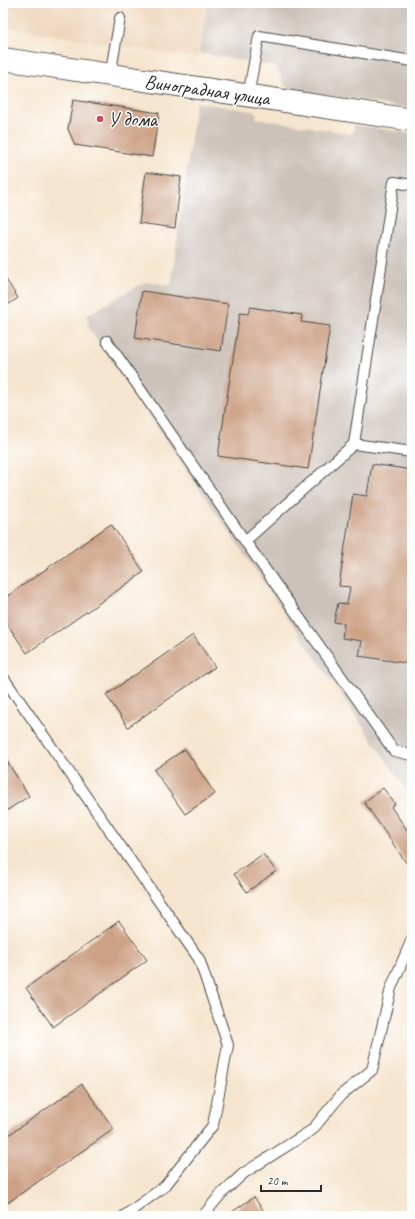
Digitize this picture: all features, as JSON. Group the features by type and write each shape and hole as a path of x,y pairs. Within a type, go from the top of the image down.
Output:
{"street":[{"name":"Виноградная улица","path":"3,59 412,120"}],"lane":[{"path":"110,76 120,18"},
{"path":"248,96 259,36 412,61"},
{"path":"245,541 354,444 394,182 412,185"},
{"path":"107,341 245,541 394,751 412,755"},
{"path":"354,444 412,452"},
{"path":"3,677 199,959 228,1045 213,1126 165,1186 124,1216"},
{"path":"203,1216 221,1194 244,1173 312,1130 341,1095 372,1070 391,988 412,939"}],"shaded area":[{"path":"3,3 208,3 198,58 3,27"},
{"path":"208,3 412,3 412,109 287,89 275,66 199,53"},
{"path":"196,102 257,112 256,118 352,134 355,125 412,134 412,798 89,328 87,315 145,282 171,285"}],"building":[{"name":"У дома","path":"73,100 159,113 152,157 75,145 68,129"},
{"path":"146,172 181,177 175,228 139,223"},
{"path":"3,275 18,298 3,308"},
{"path":"142,291 228,304 221,351 135,338"},
{"path":"250,307 302,315 301,322 330,326 308,469 218,456 240,313 248,314"},
{"path":"372,464 412,470 412,664 359,656 362,641 342,638 344,624 334,622 338,603 347,604 350,587 339,586 353,494 367,496"},
{"path":"111,524 144,572 27,653 3,618 3,599"},
{"path":"193,635 215,667 128,727 106,695"},
{"path":"185,749 215,794 185,814 154,770"},
{"path":"3,755 29,796 3,813"},
{"path":"383,788 395,804 391,807 412,837 412,871 364,802"},
{"path":"263,854 276,871 247,892 234,874"},
{"path":"119,921 147,960 53,1027 26,988"},
{"path":"82,1084 114,1129 3,1206 3,1139"},
{"path":"412,1164 412,1181 409,1180"},
{"path":"254,1197 267,1216 226,1216"}],"place":[{"name":"У дома","path":"100,119"}]}
